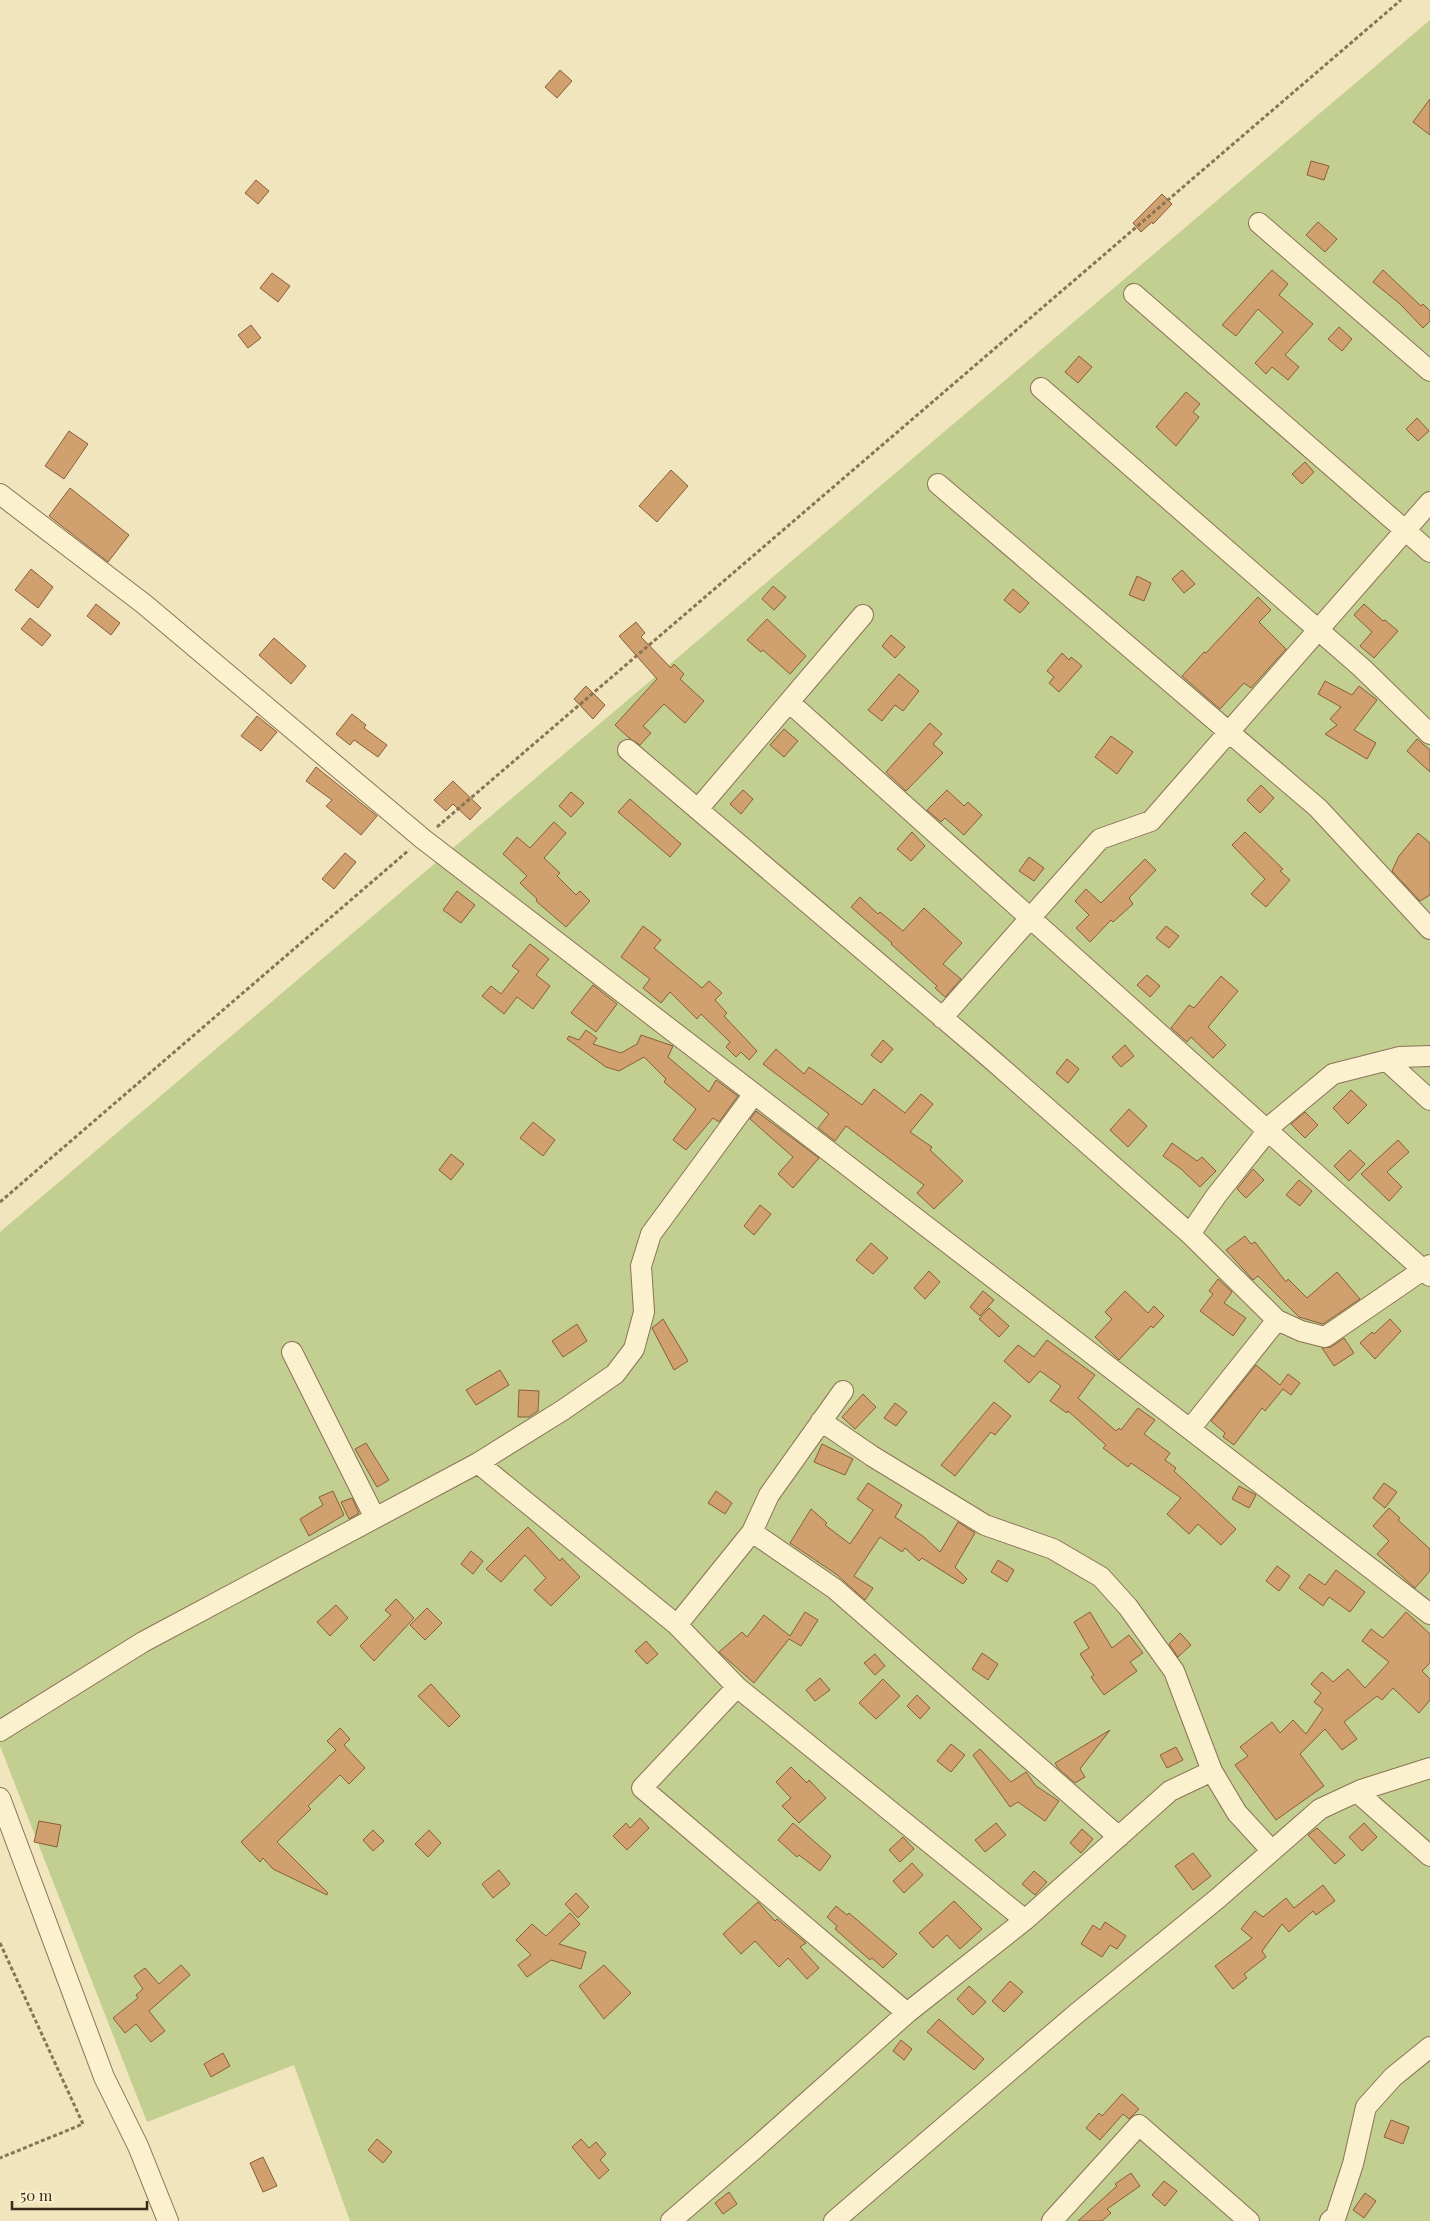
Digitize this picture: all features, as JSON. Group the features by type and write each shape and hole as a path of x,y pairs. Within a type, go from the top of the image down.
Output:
{"street":[{"path":"1259,223 1430,371"},
{"path":"1134,294 1430,552"},
{"path":"1041,388 1318,630 1430,734"},
{"path":"938,484 1318,808 1430,929"},
{"path":"0,494 144,604 423,838 1430,1614"},
{"path":"942,1018 1100,839 1152,821 1430,502"},
{"path":"698,810 863,615"},
{"path":"628,750 942,1018 1190,1234 1276,1320 1301,1331 1325,1337 1428,1270 1268,1130 789,702"},
{"path":"1190,1234 1216,1196 1274,1123 1333,1074 1400,1058 1430,1056"},
{"path":"1387,1061 1430,1100"},
{"path":"0,1731 143,1642 478,1464 563,1410 615,1374 634,1349 644,1312 641,1266 651,1234 754,1094"},
{"path":"1190,1429 1276,1320"},
{"path":"292,1352 375,1518"},
{"path":"677,1625 752,1532 769,1495 843,1391"},
{"path":"821,1422 872,1456 985,1525 1053,1549 1101,1577 1128,1607 1174,1671 1212,1771 1237,1813 1272,1851"},
{"path":"478,1464 677,1625 737,1688 1025,1920"},
{"path":"752,1532 834,1589 1119,1837"},
{"path":"737,1688 642,1788 907,2013"},
{"path":"834,2221 1076,2014 1217,1899 1320,1809 1357,1792 1430,1768"},
{"path":"671,2221 760,2145 907,2013 1025,1920 1170,1791 1212,1771"},
{"path":"1357,1792 1430,1856"},
{"path":"0,1798 104,2077 138,2146 168,2221"},
{"path":"1330,2221 1336,2216 1353,2164 1366,2107 1394,2077 1430,2047"},
{"path":"1052,2221 1139,2125 1249,2221"}],"path":[{"path":"0,1202 1401,0"},
{"path":"0,1943 83,2124 0,2158"}],"green space":[{"path":"1430,20 1430,2221 350,2221 294,2065 147,2122 0,1746 0,1232"}],"building":[{"path":"560,70 572,81 557,98 545,87"},
{"path":"1430,99 1430,135 1413,122"},
{"path":"1311,161 1329,166 1324,180 1307,175"},
{"path":"256,180 269,191 258,204 245,193"},
{"path":"1162,194 1172,204 1153,224 1152,222 1141,232 1133,223"},
{"path":"1318,222 1337,239 1325,252 1306,235"},
{"path":"1272,270 1288,284 1279,295 1313,324 1285,355 1299,367 1288,380 1272,367 1266,374 1255,363 1283,332 1258,309 1236,336 1222,325"},
{"path":"1383,270 1421,306 1423,304 1430,311 1430,321 1423,328 1400,304 1373,282"},
{"path":"272,273 290,286 278,302 260,288"},
{"path":"251,325 261,338 248,348 238,335"},
{"path":"1339,327 1352,339 1342,351 1328,339"},
{"path":"1079,356 1092,367 1078,383 1065,372"},
{"path":"1186,392 1200,404 1193,412 1199,417 1176,446 1156,427"},
{"path":"1417,418 1429,431 1418,441 1406,429"},
{"path":"69,431 88,444 64,479 45,466"},
{"path":"1305,462 1314,472 1302,484 1292,474"},
{"path":"671,470 688,486 657,522 639,506"},
{"path":"70,488 129,535 108,562 49,516"},
{"path":"31,569 53,587 38,608 15,590"},
{"path":"1182,570 1195,584 1184,593 1172,579"},
{"path":"1137,576 1151,583 1144,601 1129,595"},
{"path":"773,586 786,597 774,610 762,599"},
{"path":"1013,589 1029,603 1020,613 1004,600"},
{"path":"1258,597 1271,610 1259,622 1286,649 1251,688 1244,683 1220,709 1182,676"},
{"path":"96,604 120,623 111,635 87,616"},
{"path":"1364,604 1398,631 1374,658 1360,646 1372,632 1354,615"},
{"path":"30,618 51,635 42,646 21,629"},
{"path":"767,619 806,656 790,674 763,650 761,652 747,640"},
{"path":"636,622 645,633 641,637 671,668 674,664 684,674 680,679 704,701 685,723 664,704 643,726 651,733 640,745 615,725 657,679 619,636"},
{"path":"891,635 905,647 895,658 882,646"},
{"path":"274,638 306,666 291,684 259,655"},
{"path":"1062,653 1069,660 1071,657 1082,666 1059,692 1049,683 1054,677 1047,671"},
{"path":"899,674 919,691 903,711 895,705 882,721 868,710"},
{"path":"1325,681 1352,695 1359,686 1377,700 1354,730 1376,743 1367,759 1325,734 1337,725 1330,719 1341,707 1318,694"},
{"path":"586,686 605,705 593,719 574,699"},
{"path":"352,714 366,725 364,728 387,745 378,757 354,740 350,745 336,734"},
{"path":"257,716 277,732 261,751 241,736"},
{"path":"930,723 942,734 933,744 943,753 906,791 886,772"},
{"path":"784,729 798,741 784,757 770,745"},
{"path":"1111,736 1133,752 1117,774 1095,757"},
{"path":"1417,739 1430,750 1430,772 1407,751"},
{"path":"316,767 377,816 361,835 326,806 332,800 306,781"},
{"path":"453,781 481,808 470,820 453,804 446,811 434,800"},
{"path":"1261,785 1274,798 1260,813 1247,800"},
{"path":"743,790 753,799 741,814 730,804"},
{"path":"947,790 964,806 968,802 982,815 964,835 945,818 941,822 927,810"},
{"path":"571,792 584,803 571,817 559,806"},
{"path":"630,799 681,844 670,857 618,812"},
{"path":"554,822 566,833 544,858 560,873 557,876 576,895 580,891 590,901 566,927 536,901 537,899 520,883 527,876 503,854 517,837 530,848"},
{"path":"912,832 925,846 911,861 897,849"},
{"path":"1245,832 1283,869 1280,871 1290,880 1266,907 1251,894 1265,879 1232,845"},
{"path":"1418,833 1430,843 1430,895 1420,901 1392,871 1399,856"},
{"path":"345,853 356,862 334,889 322,879"},
{"path":"1029,857 1044,868 1034,881 1019,871"},
{"path":"1145,859 1156,870 1129,898 1133,904 1113,922 1111,920 1090,942 1076,928 1089,915 1075,901 1086,889 1101,903"},
{"path":"457,891 475,905 461,923 443,910"},
{"path":"860,897 878,914 880,912 903,931 924,908 962,943 943,964 961,979 945,997 935,988 937,986 851,907"},
{"path":"643,926 661,940 654,948 702,988 709,981 722,993 715,1000 727,1013 724,1016 757,1051 749,1060 741,1052 736,1057 726,1047 730,1042 701,1014 697,1019 670,992 661,1003 643,988 650,979 621,957"},
{"path":"1166,926 1179,936 1169,948 1156,938"},
{"path":"530,944 549,959 536,975 550,986 533,1009 517,997 504,1014 482,996 491,986 501,994 519,971 512,966"},
{"path":"1147,975 1160,986 1150,997 1137,985"},
{"path":"1221,976 1238,991 1208,1027 1226,1045 1213,1058 1191,1037 1187,1042 1171,1028 1189,1005 1194,1008"},
{"path":"593,985 617,1004 596,1032 571,1013"},
{"path":"586,1030 597,1038 593,1044 621,1053 637,1044 641,1035 673,1046 668,1057 709,1092 716,1080 738,1096 719,1122 713,1118 686,1150 673,1140 696,1109 664,1082 666,1079 644,1057 619,1071 606,1067 567,1039 569,1036 579,1040"},
{"path":"883,1040 893,1049 881,1063 871,1055"},
{"path":"1125,1045 1134,1056 1121,1067 1112,1057"},
{"path":"776,1049 804,1074 809,1067 862,1105 874,1089 905,1113 921,1094 933,1104 910,1132 932,1147 930,1150 963,1181 934,1209 917,1193 924,1185 846,1126 835,1141 818,1128 829,1114 763,1064"},
{"path":"1067,1059 1079,1069 1068,1083 1056,1073"},
{"path":"1351,1090 1367,1105 1348,1124 1333,1108"},
{"path":"1129,1109 1147,1126 1128,1147 1110,1130"},
{"path":"756,1111 819,1158 793,1188 778,1174 793,1157 750,1119"},
{"path":"1305,1112 1318,1125 1305,1138 1291,1124"},
{"path":"533,1122 555,1140 543,1156 520,1138"},
{"path":"1398,1140 1409,1152 1387,1172 1402,1187 1389,1201 1361,1174"},
{"path":"1172,1143 1197,1161 1202,1157 1216,1171 1200,1187 1181,1169 1163,1156"},
{"path":"1350,1150 1365,1164 1349,1181 1334,1166"},
{"path":"451,1154 464,1164 451,1180 439,1170"},
{"path":"1253,1169 1264,1180 1246,1198 1237,1189"},
{"path":"1299,1180 1312,1191 1300,1206 1286,1195"},
{"path":"760,1205 771,1214 754,1235 744,1226"},
{"path":"1245,1236 1251,1244 1255,1242 1286,1282 1288,1279 1307,1298 1337,1272 1360,1299 1323,1324 1299,1317 1258,1276 1253,1280 1226,1250"},
{"path":"871,1243 888,1258 873,1274 856,1260"},
{"path":"929,1271 940,1282 925,1299 914,1288"},
{"path":"1218,1279 1232,1292 1224,1303 1246,1318 1233,1336 1200,1311 1213,1294 1209,1291"},
{"path":"983,1291 994,1300 980,1316 970,1307"},
{"path":"1125,1291 1148,1313 1154,1306 1164,1316 1153,1328 1151,1326 1119,1360 1095,1337 1112,1319 1105,1312"},
{"path":"989,1308 1009,1326 999,1337 979,1319"},
{"path":"663,1319 688,1361 674,1370 652,1328"},
{"path":"1390,1319 1401,1331 1375,1359 1360,1343 1372,1332 1374,1334"},
{"path":"577,1324 587,1341 563,1357 552,1341"},
{"path":"1344,1338 1354,1353 1334,1366 1322,1348 1331,1347"},
{"path":"1047,1340 1095,1375 1078,1398 1116,1431 1119,1428 1121,1430 1138,1408 1155,1420 1144,1434 1170,1453 1165,1460 1176,1468 1174,1471 1236,1529 1221,1545 1198,1524 1189,1534 1167,1514 1181,1498 1131,1463 1128,1467 1103,1448 1106,1445 1068,1411 1067,1413 1050,1401 1061,1386 1040,1371 1029,1383 1004,1361 1018,1345 1034,1357"},
{"path":"1256,1365 1280,1385 1288,1374 1300,1383 1291,1395 1283,1389 1265,1411 1262,1408 1234,1445 1223,1437 1225,1433 1211,1421"},
{"path":"500,1370 509,1385 476,1405 466,1390"},
{"path":"519,1390 539,1391 538,1411 529,1417 518,1417"},
{"path":"863,1394 876,1407 855,1429 842,1417"},
{"path":"994,1402 1011,1416 995,1435 991,1432 955,1476 941,1465"},
{"path":"895,1403 907,1412 896,1426 884,1418"},
{"path":"366,1443 389,1480 377,1487 355,1449"},
{"path":"822,1444 853,1459 845,1475 814,1462"},
{"path":"868,1483 902,1505 895,1517 924,1537 940,1552 958,1522 975,1533 955,1567 967,1579 963,1584 922,1558 919,1561 905,1548 902,1552 880,1537 854,1576 873,1588 865,1600 836,1574 790,1543 811,1509 827,1523 825,1525 850,1544 873,1510 857,1499"},
{"path":"1384,1483 1397,1492 1385,1508 1373,1498"},
{"path":"1239,1486 1256,1495 1249,1508 1232,1499"},
{"path":"333,1491 344,1515 309,1536 300,1519 323,1505 319,1497"},
{"path":"716,1491 732,1503 725,1514 708,1503"},
{"path":"352,1498 359,1513 349,1519 341,1502"},
{"path":"1389,1508 1400,1518 1398,1520 1430,1549 1430,1571 1415,1588 1377,1554 1389,1541 1373,1526"},
{"path":"528,1527 560,1561 562,1558 580,1577 551,1606 534,1590 546,1578 525,1555 501,1582 486,1569"},
{"path":"471,1551 483,1561 473,1574 461,1564"},
{"path":"998,1560 1014,1570 1007,1582 991,1572"},
{"path":"1277,1566 1290,1576 1279,1591 1266,1581"},
{"path":"1336,1570 1365,1592 1350,1612 1329,1597 1323,1606 1299,1588 1309,1574 1325,1585"},
{"path":"396,1599 414,1618 374,1661 360,1646 391,1615 385,1610"},
{"path":"336,1605 348,1618 330,1636 317,1622"},
{"path":"427,1608 442,1623 425,1640 410,1625"},
{"path":"805,1612 818,1620 801,1646 789,1639 754,1683 719,1652 742,1632 747,1637 764,1615 790,1636"},
{"path":"1090,1612 1112,1648 1129,1635 1143,1653 1130,1662 1137,1671 1104,1695 1091,1677 1094,1675 1080,1654 1089,1648 1074,1622"},
{"path":"1406,1612 1430,1634 1430,1663 1422,1671 1430,1679 1430,1700 1419,1713 1393,1688 1382,1700 1377,1696 1344,1722 1357,1739 1342,1750 1325,1729 1300,1754 1324,1786 1276,1820 1235,1765 1248,1756 1240,1747 1272,1722 1280,1733 1293,1720 1306,1734 1323,1709 1314,1702 1321,1693 1311,1684 1322,1672 1333,1682 1348,1669 1365,1688 1389,1662 1362,1641 1371,1629 1383,1638"},
{"path":"1180,1633 1191,1645 1178,1657 1169,1644"},
{"path":"646,1641 658,1654 647,1664 635,1651"},
{"path":"982,1653 998,1664 988,1680 972,1669"},
{"path":"875,1654 885,1666 875,1675 864,1663"},
{"path":"820,1678 830,1690 815,1701 806,1690"},
{"path":"883,1679 900,1696 876,1719 859,1703"},
{"path":"431,1684 460,1716 449,1727 418,1696"},
{"path":"917,1695 930,1708 920,1719 907,1706"},
{"path":"340,1728 350,1739 344,1745 365,1768 349,1784 340,1775 308,1806 311,1809 277,1842 328,1893 327,1895 273,1869 263,1858 260,1862 241,1842 336,1750 327,1741"},
{"path":"1110,1730 1080,1769 1085,1777 1075,1783 1058,1768 1055,1763"},
{"path":"951,1744 965,1755 951,1772 937,1761"},
{"path":"1176,1747 1183,1760 1167,1768 1160,1755"},
{"path":"980,1749 1011,1782 1026,1772 1036,1786 1059,1801 1045,1821 1018,1802 1010,1807 973,1755"},
{"path":"791,1767 807,1783 809,1780 826,1798 799,1823 782,1806 791,1798 776,1782"},
{"path":"640,1818 649,1828 627,1850 613,1836 626,1823 630,1828"},
{"path":"39,1821 61,1825 57,1847 34,1842"},
{"path":"793,1823 831,1856 820,1871 799,1855 797,1857 778,1840"},
{"path":"996,1823 1006,1835 985,1852 975,1840"},
{"path":"1364,1823 1377,1837 1362,1851 1349,1837"},
{"path":"1317,1828 1345,1855 1335,1864 1308,1835"},
{"path":"1082,1829 1093,1839 1081,1853 1070,1843"},
{"path":"373,1830 384,1841 373,1851 363,1840"},
{"path":"429,1830 441,1843 428,1857 415,1844"},
{"path":"903,1837 914,1849 900,1862 889,1850"},
{"path":"1193,1853 1211,1876 1193,1890 1175,1866"},
{"path":"912,1863 923,1875 904,1893 893,1881"},
{"path":"499,1870 510,1884 493,1898 482,1884"},
{"path":"1034,1871 1047,1882 1035,1895 1022,1884"},
{"path":"1323,1885 1335,1901 1316,1915 1313,1911 1289,1932 1282,1924 1262,1951 1266,1957 1244,1974 1247,1978 1233,1989 1215,1966 1252,1938 1241,1929 1255,1911 1263,1917 1286,1898 1294,1908"},
{"path":"576,1893 589,1907 578,1918 565,1904"},
{"path":"954,1901 982,1929 960,1949 947,1935 933,1948 919,1933"},
{"path":"758,1902 775,1921 777,1919 806,1943 800,1947 819,1968 807,1979 788,1958 779,1967 755,1941 741,1954 723,1934"},
{"path":"836,1906 847,1915 849,1913 897,1954 883,1968 872,1958 870,1960 835,1929 837,1926 827,1917"},
{"path":"570,1913 580,1924 559,1944 586,1952 581,1969 551,1960 527,1977 518,1965 531,1955 516,1940 532,1924 546,1936"},
{"path":"1105,1922 1126,1936 1117,1949 1110,1945 1102,1957 1081,1944 1093,1925 1100,1930"},
{"path":"181,1965 190,1975 149,2011 165,2031 151,2042 136,2024 125,2033 113,2018 138,1998 136,1995 143,1989 134,1976 145,1968 159,1984"},
{"path":"604,1965 631,1993 604,2019 579,1986"},
{"path":"1010,1981 1023,1992 1004,2012 992,2001"},
{"path":"969,1986 986,2002 973,2015 957,1999"},
{"path":"939,2019 984,2059 974,2070 927,2032"},
{"path":"901,2040 912,2049 904,2060 893,2051"},
{"path":"223,2053 230,2066 211,2077 204,2064"},
{"path":"1122,2094 1139,2109 1129,2119 1123,2114 1100,2140 1086,2128 1099,2113 1102,2116"},
{"path":"1391,2120 1409,2127 1403,2144 1384,2137"},
{"path":"377,2139 392,2152 383,2163 368,2150"},
{"path":"581,2139 589,2148 596,2142 606,2154 600,2160 609,2170 599,2179 572,2147"},
{"path":"263,2157 277,2186 263,2192 250,2163"},
{"path":"1131,2173 1140,2186 1107,2209 1111,2213 1102,2221 1078,2221 1117,2186 1115,2184"},
{"path":"1164,2181 1177,2191 1165,2206 1152,2195"},
{"path":"729,2192 737,2204 723,2214 715,2203"},
{"path":"1365,2193 1376,2201 1364,2218 1353,2210"}]}
